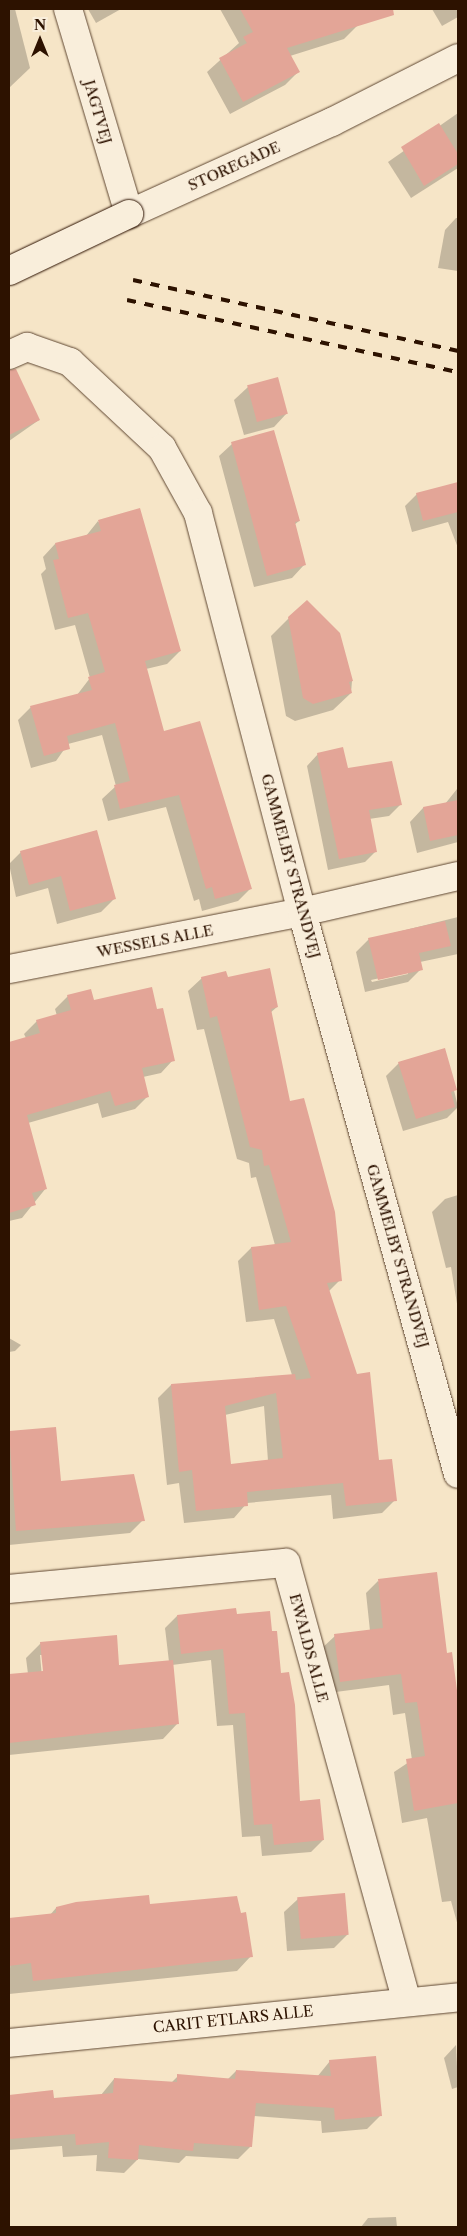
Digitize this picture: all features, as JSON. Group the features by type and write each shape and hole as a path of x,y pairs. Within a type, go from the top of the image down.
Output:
{"street":[{"name":"JAGTVEJ","path":"68,9 130,214"},
{"name":"STOREGADE","path":"9,271 332,122 458,58"},
{"name":"GAMMELBY STRANDVEJ","path":"9,355 27,347 70,362 162,448 198,513 302,912 458,1474"},
{"name":"WESSELS ALLE","path":"9,969 302,912 458,876"},
{"name":"EWALDS ALLE","path":"9,1589 286,1563 407,2001"},
{"name":"CARIT ETLARS ALLE","path":"9,2043 458,1997"}],"building":[{"path":"240,9 393,9 394,15 287,48 300,72 243,102 219,58 247,43 243,37 253,32"},
{"path":"439,123 458,154 458,164 424,186 401,147"},
{"path":"16,369 40,420 9,435 9,370"},
{"path":"278,377 288,414 257,422 247,385"},
{"path":"274,430 300,521 295,522 306,565 267,576 231,442"},
{"path":"458,482 458,512 423,521 416,493"},
{"path":"140,508 181,651 145,661 164,731 200,721 252,889 215,899 212,887 206,889 179,795 120,809 114,785 130,781 115,723 67,736 70,749 44,756 30,706 92,690 88,677 105,672 88,613 68,618 53,560 59,559 55,543 101,531 98,520"},
{"path":"307,600 340,633 353,681 349,682 352,693 313,704 303,698 288,617"},
{"path":"343,747 348,768 392,761 402,805 369,810 377,852 339,859 317,753"},
{"path":"458,800 458,835 430,841 423,807"},
{"path":"97,830 116,899 70,911 61,876 29,885 20,851"},
{"path":"445,921 451,946 419,953 423,970 378,980 368,938"},
{"path":"270,968 278,1007 271,1009 290,1101 304,1098 335,1212 342,1281 327,1283 357,1374 370,1372 379,1460 392,1459 397,1501 346,1506 343,1483 247,1492 248,1506 196,1511 192,1470 179,1472 171,1384 295,1374 296,1380 311,1378 286,1306 259,1310 251,1247 291,1242 269,1165 264,1166 262,1150 250,1147 217,1016 210,1018 201,977 226,971 228,977","holes":["276,1393 283,1458 231,1464 225,1406"]},
{"path":"152,987 157,1009 163,1008 175,1061 142,1068 149,1097 115,1106 110,1091 27,1115 47,1189 32,1193 36,1205 9,1213 9,1042 40,1033 36,1020 71,1010 67,995 91,989 94,1000"},
{"path":"445,1048 457,1090 451,1092 455,1107 416,1119 398,1062"},
{"path":"56,1427 61,1481 134,1474 145,1521 16,1531 9,1431"},
{"path":"437,1572 447,1653 452,1652 458,1698 458,1803 414,1811 406,1759 425,1756 417,1702 405,1703 401,1674 340,1682 334,1634 383,1628 378,1579"},
{"path":"236,1608 237,1614 270,1611 272,1631 277,1631 281,1673 289,1672 295,1705 300,1801 320,1799 324,1840 274,1845 272,1824 254,1825 245,1713 229,1714 223,1649 181,1654 177,1615"},
{"path":"117,1635 119,1665 173,1660 179,1724 9,1743 9,1674 43,1671 40,1642"},
{"path":"345,1893 349,1935 301,1939 297,1897"},
{"path":"149,1895 150,1904 237,1896 241,1913 246,1912 253,1957 33,1981 31,1963 9,1966 9,1918 56,1913 56,1907 76,1902"},
{"path":"376,2056 382,2116 335,2120 334,2108 256,2103 252,2147 194,2143 193,2151 139,2145 138,2160 108,2158 109,2142 76,2145 75,2134 9,2139 9,2095 53,2090 54,2098 113,2093 114,2078 177,2082 177,2074 235,2079 236,2070 331,2076 329,2060"}],"railway":[{"path":"133,280 458,351"},
{"path":"127,300 458,372"}]}
